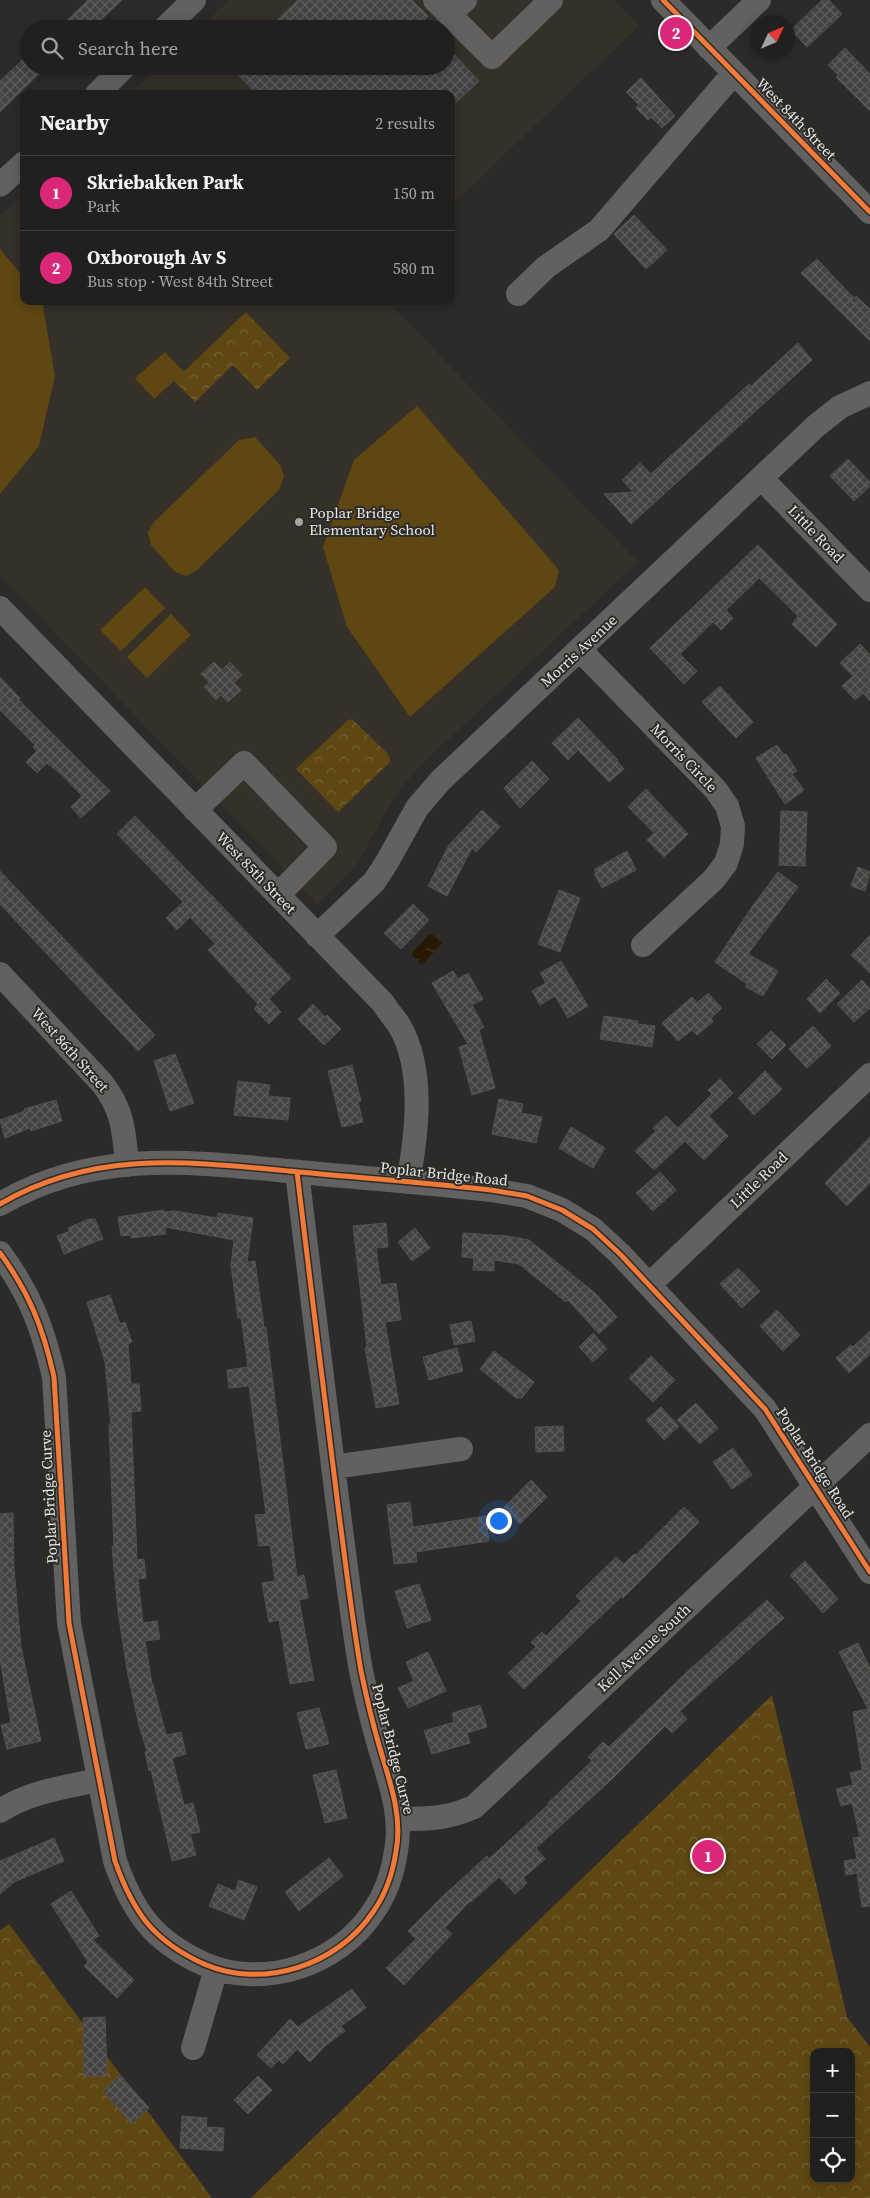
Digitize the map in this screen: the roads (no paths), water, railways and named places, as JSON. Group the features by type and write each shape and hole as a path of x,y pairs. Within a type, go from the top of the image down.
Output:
{"street":[{"path":"173,20 194,0"},
{"path":"450,5 492,57 551,0"},
{"name":"West 84th Street","path":"662,0 870,212"},
{"path":"709,48 759,0"},
{"path":"518,294 546,267 599,230 734,73"},
{"path":"106,90 118,75"},
{"path":"0,186 20,167"},
{"name":"Morris Avenue","path":"317,936 374,882 417,808 440,781 816,426 840,406 870,393"},
{"name":"Little Road","path":"762,478 870,590"},
{"name":"West 85th Street","path":"0,608 383,1003 399,1026 410,1050 416,1075 412,1162 408,1182"},
{"name":"Morris Circle","path":"580,650 716,790 727,806 733,826 732,844 726,863 714,879 643,945"},
{"path":"195,810 244,763 325,848 278,895"},
{"name":"West 86th Street","path":"0,974 102,1083 113,1098 121,1114 127,1165"},
{"name":"Little Road","path":"649,1284 870,1074"},
{"name":"Poplar Bridge Road","path":"0,1204 17,1194 55,1178 100,1167 160,1162 222,1164 491,1190 527,1196 562,1210 593,1228 649,1284 765,1410 870,1572"},
{"name":"Poplar Bridge Curve","path":"0,1253 16,1275 35,1310 46,1342 54,1376 69,1623 115,1861 126,1893 143,1920 167,1944 195,1960 216,1969 262,1975 294,1969 325,1957 352,1938 374,1912 388,1883 397,1851 399,1819 374,1728 361,1671 333,1468 297,1172"},
{"name":"Kell Avenue South","path":"399,1819 435,1819 454,1815 474,1807 870,1435"},
{"path":"333,1468 461,1448"},
{"path":"0,1811 26,1798 50,1790 98,1780"},
{"path":"193,2048 216,1969"}],"water":[{"path":"431,933 442,943 422,965 411,954"}],"place":[{"name":"Oxborough Av S","path":"676,33"},
{"name":"Poplar Bridge Elementary School","path":"299,522"},
{"name":"Skriebakken Park","path":"708,1856"}]}
